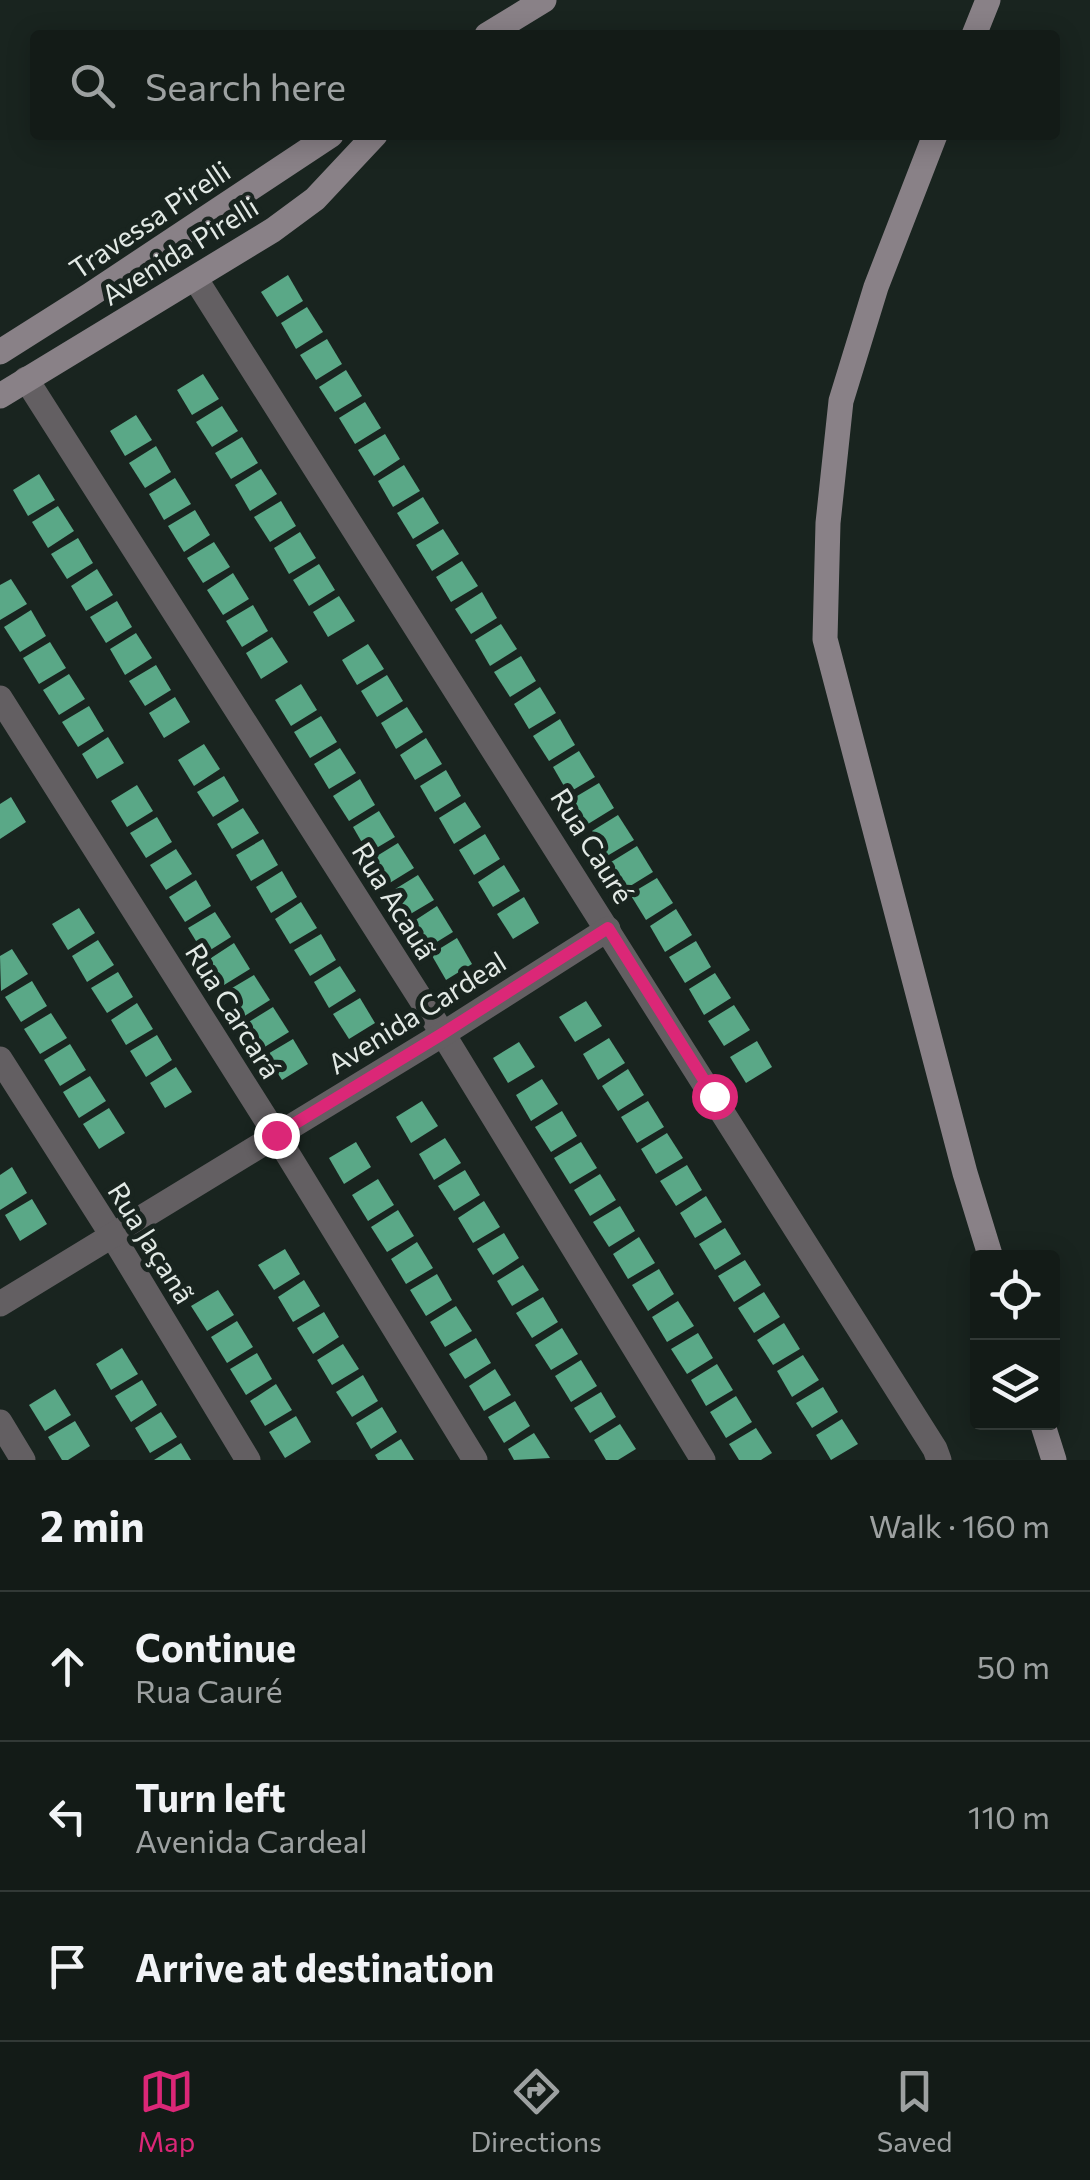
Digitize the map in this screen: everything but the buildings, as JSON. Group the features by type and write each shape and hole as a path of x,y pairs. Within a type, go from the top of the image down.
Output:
{"main road":[{"path":"495,30 544,0"},
{"path":"976,30 988,0"},
{"name":"Travessa Pirelli","path":"0,352 324,140"},
{"name":"Avenida Pirelli","path":"0,396 273,230 315,199 370,140"},
{"path":"933,140 876,286 841,401 828,523 824,638 989,1250"},
{"path":"1045,1430 1054,1460"}],"street":[{"name":"Rua Cauré","path":"195,278 938,1454"},
{"name":"Rua Acauã","path":"26,380 442,1034 703,1460"},
{"name":"Rua Carcará","path":"0,698 476,1460"},
{"name":"Avenida Cardeal","path":"0,1304 608,928"},
{"name":"Rua Jaçanã","path":"0,1059 248,1460"},
{"path":"0,1422 23,1460"}],"route":[{"path":"276,1135 608,928 714,1096"}]}
